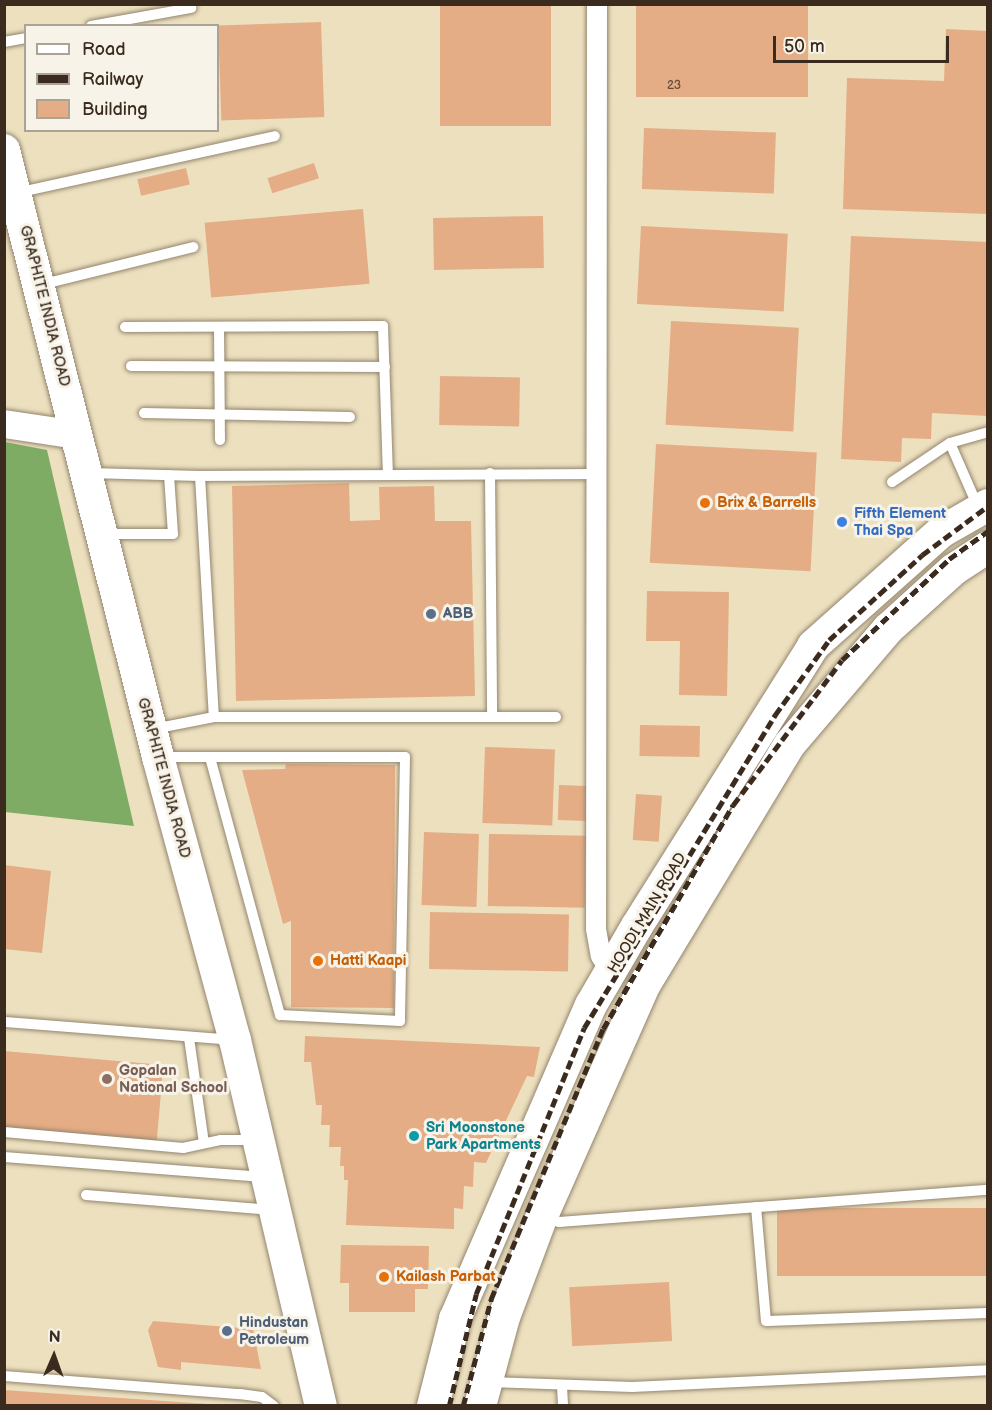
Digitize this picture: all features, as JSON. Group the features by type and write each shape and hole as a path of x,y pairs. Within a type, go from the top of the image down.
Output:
{"main road":[{"name":"GRAPHITE INDIA ROAD","path":"4,150 88,473 154,743 235,1040 321,1406"},
{"name":"HOODI MAIN ROAD","path":"433,1406 455,1319 591,1005 611,972 813,646 941,532 983,508"},
{"path":"483,1394 504,1317 542,1216 645,984 790,744 888,629 953,570 987,548"}],"street":[{"path":"597,4 599,474 596,929 601,956 611,972"},
{"path":"4,405 75,426"},
{"path":"4,424 75,426"}],"lane":[{"path":"102,24 191,8"},
{"path":"4,42 24,38"},
{"path":"16,193 274,136"},
{"path":"40,285 193,247"},
{"path":"125,327 383,326 388,474"},
{"path":"219,327 220,440"},
{"path":"131,366 385,367"},
{"path":"144,413 350,417"},
{"path":"892,482 950,443 987,432"},
{"path":"950,443 983,508"},
{"path":"88,473 200,476 599,474"},
{"path":"490,473 492,716"},
{"path":"103,534 173,534 169,475"},
{"path":"200,476 214,717"},
{"path":"154,743 214,717 556,717"},
{"path":"154,743 210,758 405,757 400,1021 280,1015 210,758"},
{"path":"4,1022 235,1040"},
{"path":"189,1038 204,1143"},
{"path":"4,1132 183,1148 204,1143 258,1140"},
{"path":"4,1156 267,1177"},
{"path":"542,1216 560,1222 987,1190"},
{"path":"86,1196 275,1210"},
{"path":"756,1207 766,1322 987,1313"},
{"path":"483,1394 562,1386 632,1387 987,1370"},
{"path":"4,1376 240,1394 262,1397 274,1406"},
{"path":"562,1386 563,1406"}],"green space":[{"path":"5,442 47,450 134,826 5,812"}],"building":[{"path":"440,4 551,4 551,126 440,126"},
{"path":"636,4 808,4 808,97 636,97"},
{"path":"321,22 324,117 221,121 219,26"},
{"path":"946,29 988,31 988,214 843,209 847,78 944,81"},
{"path":"644,128 776,133 774,194 642,189"},
{"path":"314,163 319,178 272,193 267,178"},
{"path":"186,168 190,185 141,196 137,179"},
{"path":"363,209 370,284 211,298 205,223"},
{"path":"543,216 544,268 434,270 433,218"},
{"path":"641,226 788,234 784,312 637,304"},
{"path":"851,236 988,242 988,416 932,413 931,439 902,438 901,462 841,459"},
{"path":"671,321 799,328 793,432 666,425"},
{"path":"440,376 520,377 519,426 439,425"},
{"path":"656,444 817,452 811,571 650,563"},
{"path":"349,483 350,521 380,520 379,487 434,486 435,521 471,521 475,696 236,701 232,486"},
{"path":"647,591 729,592 727,696 679,695 680,641 646,641"},
{"path":"640,725 700,726 699,757 639,756"},
{"path":"485,747 555,749 552,825 482,823"},
{"path":"286,764 395,765 394,1008 291,1007 291,921 283,924 242,770 285,769"},
{"path":"559,785 587,786 586,821 558,820"},
{"path":"636,794 662,796 659,842 633,840"},
{"path":"424,832 479,834 476,907 421,905"},
{"path":"489,834 586,836 585,908 488,906"},
{"path":"4,865 51,871 42,953 4,949"},
{"path":"430,912 569,914 568,971 429,969"},
{"name":"Sri Moonstone Park Apartments","path":"305,1036 540,1047 534,1077 527,1076 486,1163 474,1162 473,1187 464,1186 463,1209 454,1208 454,1229 346,1225 348,1180 344,1180 344,1166 340,1166 341,1147 329,1147 330,1125 321,1125 322,1105 316,1105 311,1062 304,1062"},
{"path":"4,1051 163,1065 156,1146 4,1132"},
{"path":"777,1208 988,1208 988,1276 777,1276"},
{"path":"341,1245 429,1246 428,1289 415,1289 415,1312 349,1312 349,1283 340,1283"},
{"path":"669,1282 672,1341 572,1346 569,1287"},
{"path":"153,1321 253,1329 261,1369 181,1362 181,1370 158,1367 148,1330"},
{"path":"4,1390 208,1404 208,1406 4,1406"}],"railway":[{"path":"449,1406 476,1294 584,1028 775,715 829,640 922,555 988,506"},
{"path":"463,1406 491,1299 603,1029 733,805 842,660 949,559 988,531"}],"place":[{"name":"Brix & Barrells","path":"705,503"},
{"name":"Fifth Element Thai Spa","path":"842,522"},
{"name":"ABB","path":"431,614"},
{"name":"Hatti Kaapi","path":"318,961"},
{"name":"Gopalan National School","path":"107,1079"},
{"name":"Sri Moonstone Park Apartments","path":"414,1136"},
{"name":"Kailash Parbat","path":"384,1277"},
{"name":"Hindustan Petroleum","path":"227,1331"}]}
